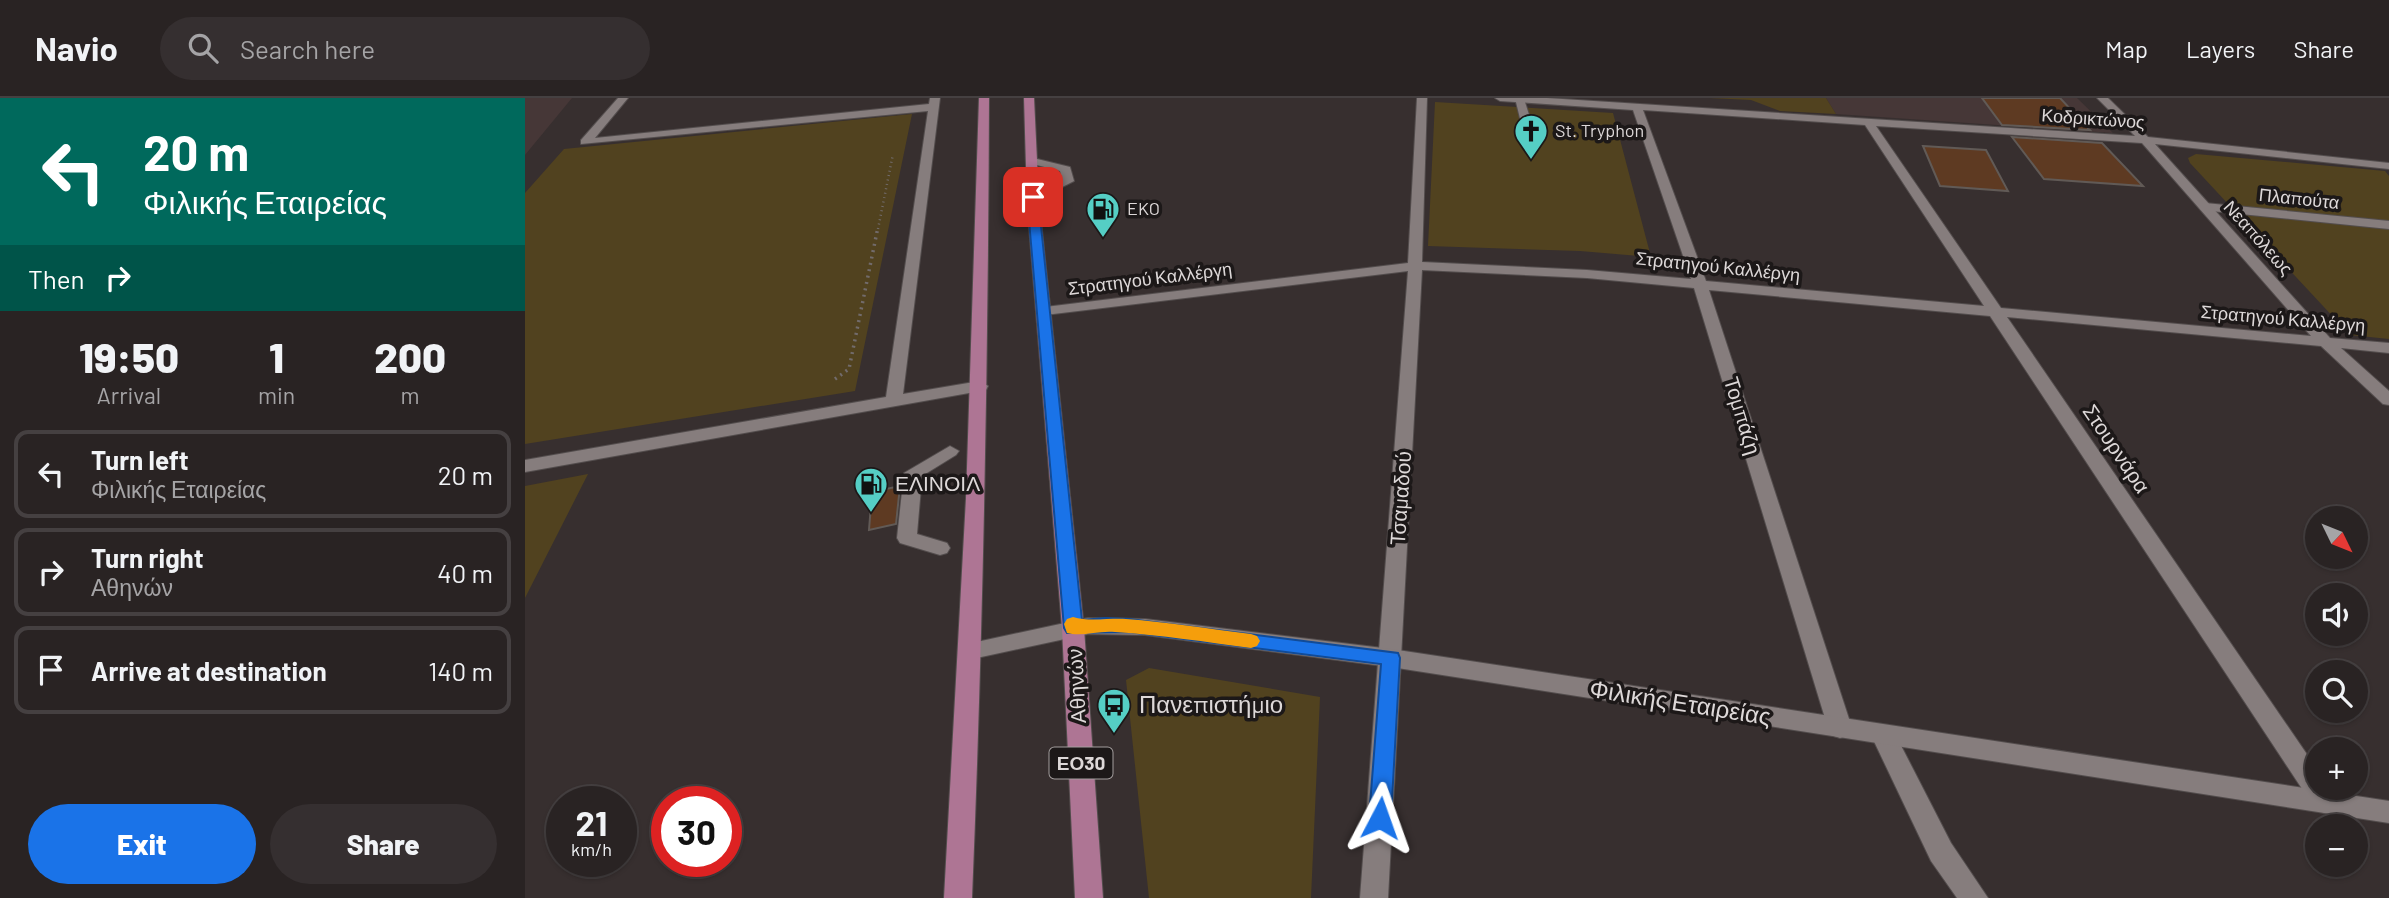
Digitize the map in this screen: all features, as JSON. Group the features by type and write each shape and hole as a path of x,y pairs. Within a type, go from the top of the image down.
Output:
{"main road":[{"path":"958,898 972,651 981,386 983,98"},
{"name":"Αθηνών","path":"1029,98 1033,197 1073,628 1089,898"}],"street":[{"path":"623,98 585,142 909,110 935,103 894,401"},
{"name":"Τσαμαδού","path":"1374,898 1415,266 1422,98"},
{"name":"Κοδρικτώνος","path":"1500,98 2144,140 2389,166"},
{"name":"Νεαπόλεως","path":"2102,98 2144,140 2325,342 2389,400"},
{"path":"1519,99 1532,143"},
{"name":"Τομπάζη","path":"1637,107 1700,285 1840,728"},
{"name":"Στουρνάρα","path":"1868,122 2325,802"},
{"path":"1033,161 1066,169 1068,181 1033,197"},
{"name":"Πλαπούτα","path":"2205,207 2389,225"},
{"name":"Στρατηγού Καλλέργη","path":"1045,311 1415,266 1554,271 2389,348"},
{"path":"525,467 981,386"},
{"path":"940,548 907,538 913,473 950,451"},
{"name":"Φιλικής Εταιρείας","path":"972,651 1073,628 1105,624 1129,626 1391,658 2389,811"},
{"path":"1884,735 1941,852 1974,898"}],"path":[{"path":"828,383 849,369 899,123 909,110"}],"shaded area":[{"path":"525,98 572,98 525,155"},
{"path":"1709,98 1826,98 1836,114 1780,111 1751,100"},
{"path":"1826,98 2077,98 2113,133 1836,114"},
{"path":"1435,102 1613,113 1651,257 1580,251 1428,246"},
{"path":"912,114 855,391 525,444 525,193 564,149"},
{"path":"2196,154 2385,171 2389,176 2389,339 2350,335 2190,163 2188,158"},
{"path":"588,474 525,598 525,486"},
{"path":"1149,668 1320,697 1311,898 1149,898 1126,680"}],"building":[{"path":"1982,98 2060,98 2090,130 2002,125"},
{"path":"2012,137 2102,143 2143,186 2044,179"},
{"path":"1923,146 1986,150 2008,191 1940,186"},
{"path":"900,486 896,524 869,530 872,492"}],"slow traffic":[{"path":"1073,624 1073,628 1105,624 1251,641"}],"place":[{"name":"St. Tryphon","path":"1531,161"},
{"name":"EKO","path":"1103,239"},
{"name":"ΕΛΙΝΟΙΛ","path":"871,514"},
{"name":"Πανεπιστήμιο","path":"1114,735"}],"route":[{"path":"1033,197 1073,628 1105,624 1129,626 1391,658 1380,818"}]}
